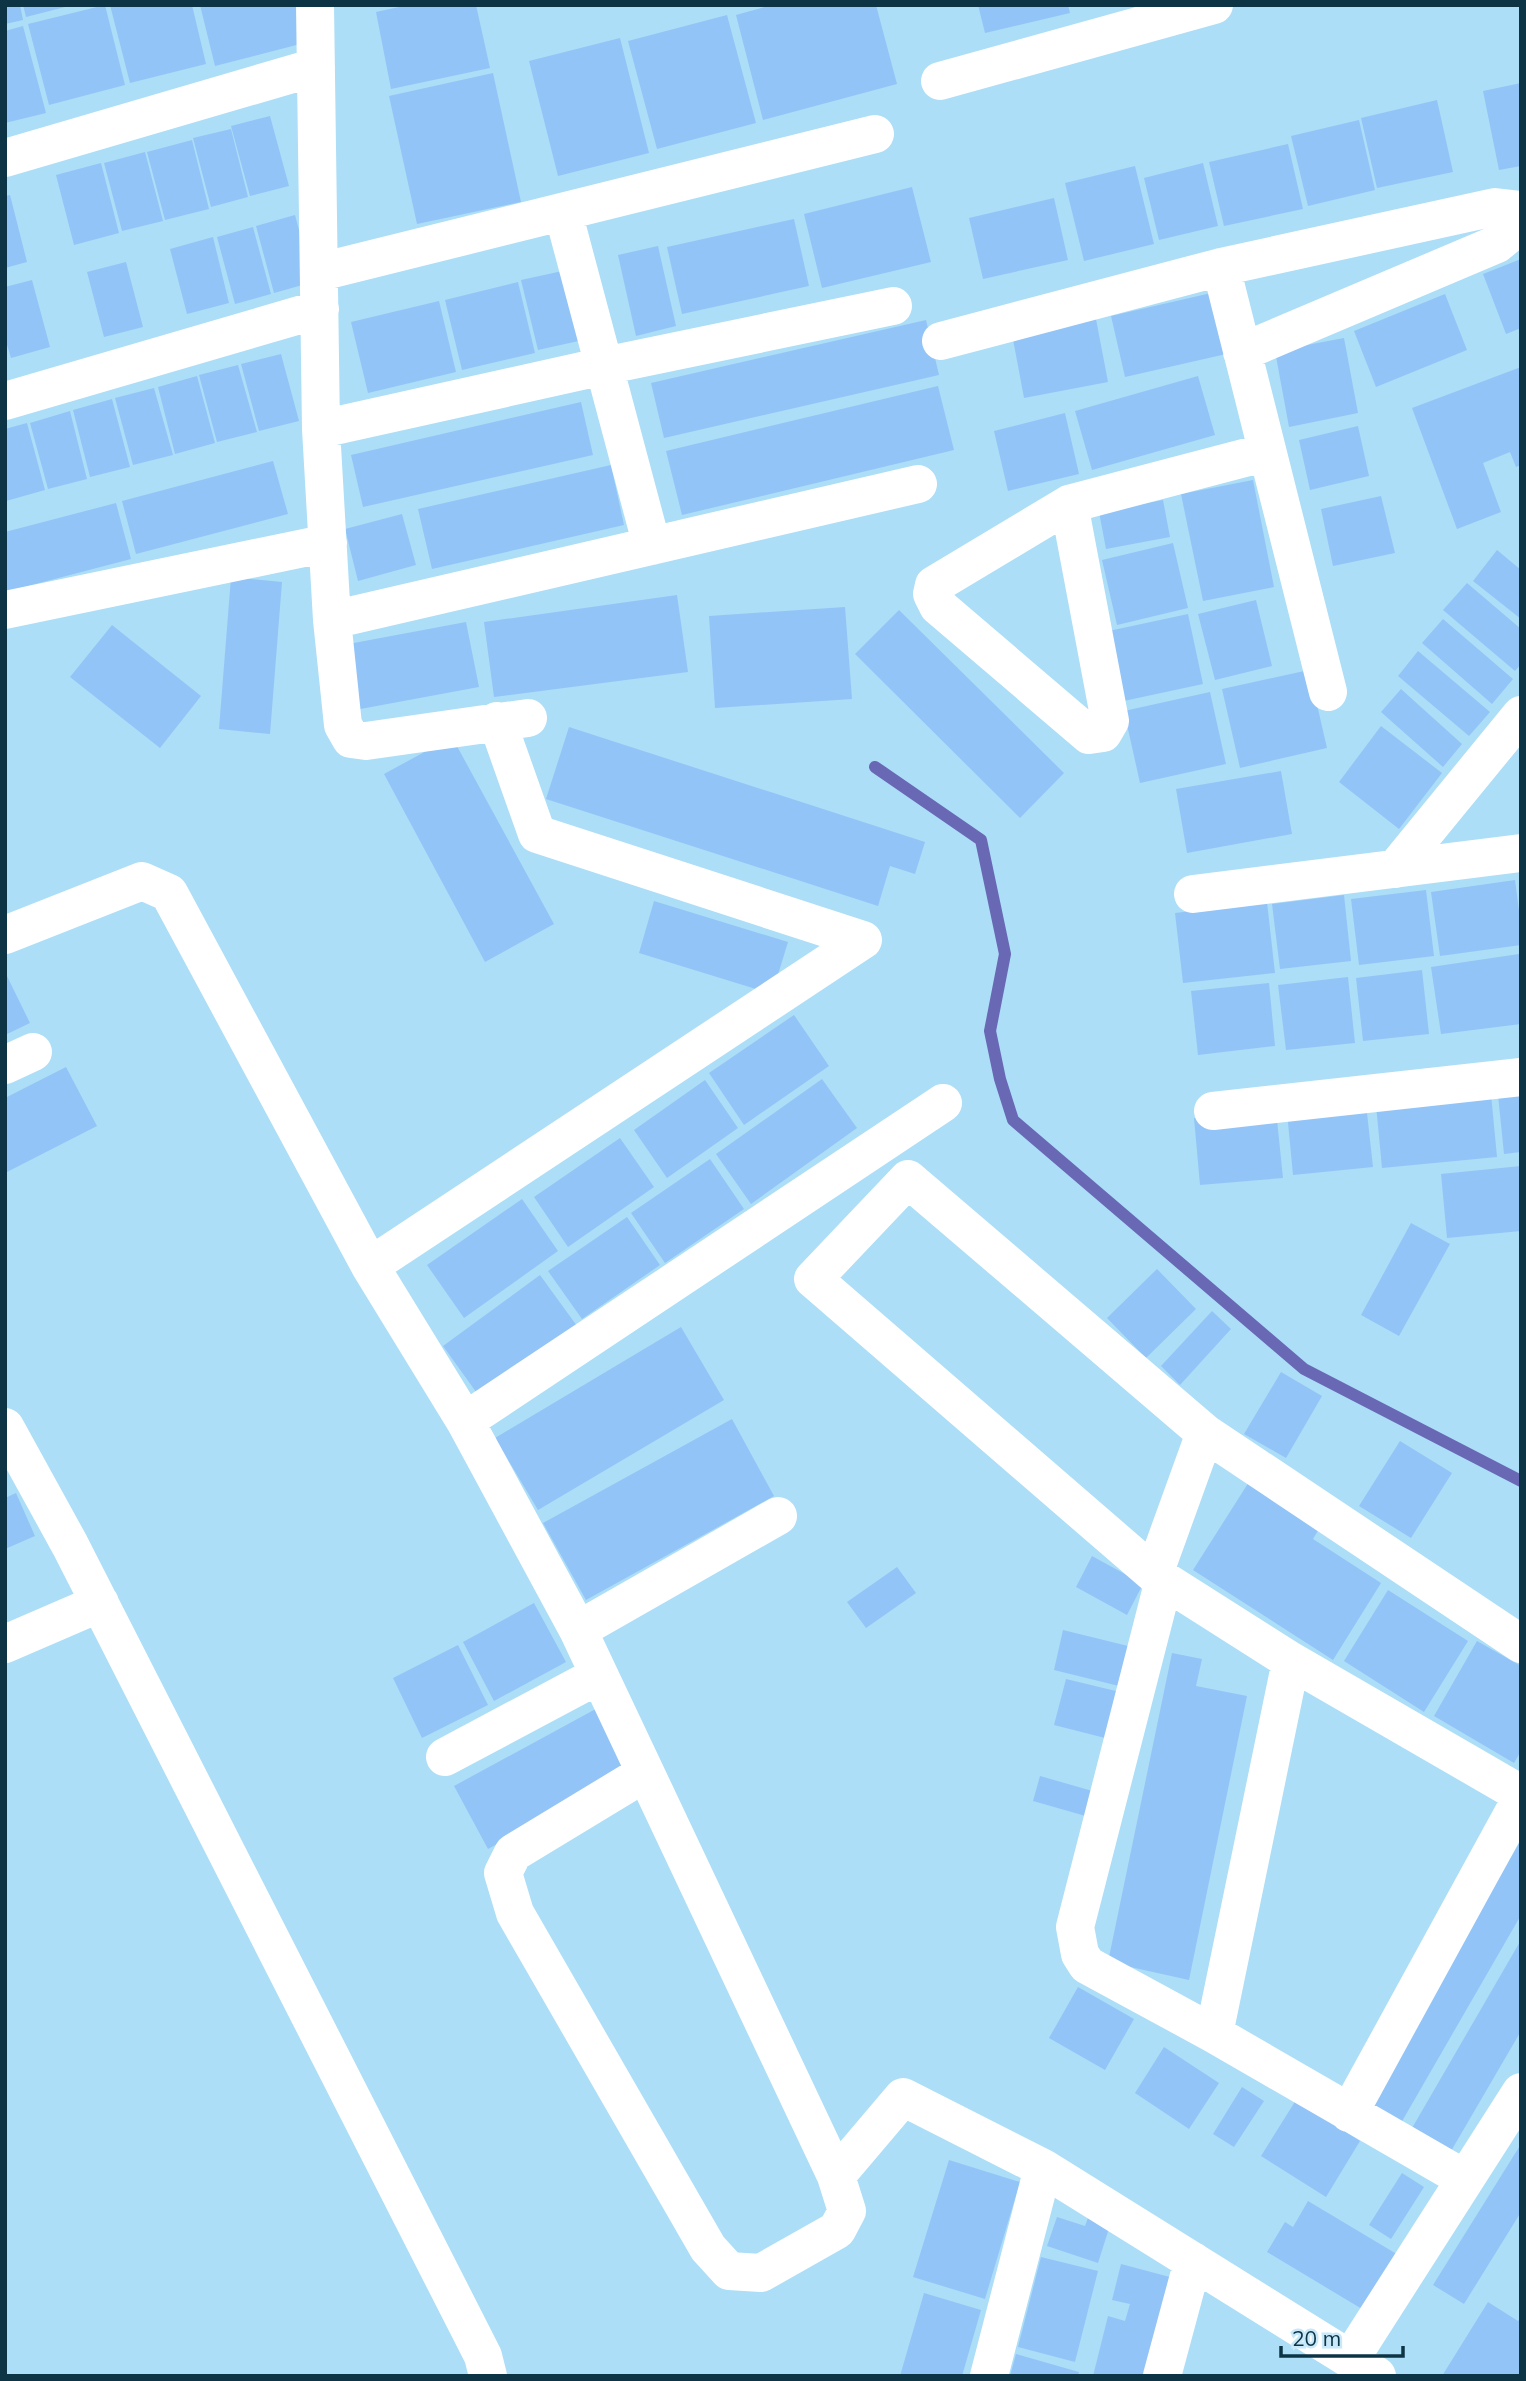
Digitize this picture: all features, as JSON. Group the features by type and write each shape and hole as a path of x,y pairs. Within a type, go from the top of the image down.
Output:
{"street":[{"path":"315,5 321,429 332,620 342,725 351,739 366,741 513,720 537,834 863,940 370,1266"},
{"path":"940,81 1214,5"},
{"path":"5,158 316,67"},
{"path":"5,401 320,290 562,212 875,134"},
{"path":"941,341 1221,267 1495,207 1521,210"},
{"path":"562,212 652,546"},
{"path":"1242,352 1497,244 1521,224"},
{"path":"1221,267 1328,692"},
{"path":"321,429 893,306"},
{"path":"1069,504 1110,721 1103,733 1089,735 938,606 932,594 934,585 1069,504 1267,452"},
{"path":"332,620 918,484"},
{"path":"5,610 328,544"},
{"path":"1395,869 1521,715"},
{"path":"1193,894 1521,853"},
{"path":"5,935 142,881 169,894 370,1266 465,1421 578,1630 598,1675 646,1773 836,2176 846,2211 837,2230 761,2273 729,2271 708,2248 515,1913 503,1872 513,1853 646,1773"},
{"path":"1213,1111 1521,1077"},
{"path":"465,1421 943,1102"},
{"path":"1349,2113 1521,1797 1291,1661 1159,1577 813,1279 908,1179 1205,1433 1521,1644"},
{"path":"1205,1433 1159,1577 1075,1927 1080,1954 1087,1965 1214,2034 1465,2179"},
{"path":"7,1434 100,1603 483,2356 488,2376"},
{"path":"578,1630 778,1516"},
{"path":"5,1644 100,1603"},
{"path":"1214,2034 1291,1661"},
{"path":"445,1757 598,1675"},
{"path":"836,2176 903,2097 1043,2168 1364,2367 1465,2179 1521,2092"},
{"path":"989,2376 1043,2168"},
{"path":"1163,2376 1193,2261"}],"building":[{"path":"5,5 20,5 23,20 5,24"},
{"path":"23,5 69,5 69,6 26,17"},
{"path":"105,5 125,85 49,105 28,24"},
{"path":"110,5 192,5 206,64 130,83"},
{"path":"200,5 299,5 308,42 215,66"},
{"path":"408,5 476,5 490,68 391,89 376,12"},
{"path":"772,5 876,5 897,84 763,120 736,15"},
{"path":"978,5 1068,5 1070,13 985,33"},
{"path":"727,15 756,123 657,149 628,41"},
{"path":"23,26 46,113 5,123 5,31"},
{"path":"620,38 649,153 558,176 529,61"},
{"path":"493,73 521,202 417,224 389,96"},
{"path":"1521,83 1521,166 1499,170 1483,91"},
{"path":"1437,100 1453,172 1377,188 1361,118"},
{"path":"270,116 289,186 250,196 231,126"},
{"path":"1359,120 1375,190 1308,206 1291,136"},
{"path":"231,129 248,197 211,207 193,138"},
{"path":"192,140 209,209 165,220 147,152"},
{"path":"1288,144 1303,209 1224,226 1209,162"},
{"path":"145,152 163,221 122,231 104,163"},
{"path":"101,163 119,233 74,245 56,175"},
{"path":"1203,163 1218,226 1159,240 1144,178"},
{"path":"1135,166 1154,244 1084,261 1065,183"},
{"path":"912,187 931,262 822,288 804,214"},
{"path":"10,195 27,262 5,268 5,196"},
{"path":"1054,198 1068,260 983,279 969,218"},
{"path":"295,215 313,282 274,293 256,226"},
{"path":"794,219 809,286 682,314 667,247"},
{"path":"253,227 271,294 235,304 217,237"},
{"path":"213,237 229,303 187,314 170,249"},
{"path":"658,246 676,326 636,336 618,255"},
{"path":"1521,259 1521,328 1506,334 1483,274"},
{"path":"126,262 143,327 104,337 87,272"},
{"path":"567,270 583,340 538,350 521,280"},
{"path":"32,280 50,347 11,358 5,338 5,287"},
{"path":"518,282 535,353 462,370 445,300"},
{"path":"1220,291 1235,352 1125,377 1111,316"},
{"path":"1445,294 1467,350 1376,387 1354,331"},
{"path":"439,301 456,372 368,393 351,322"},
{"path":"1096,319 1108,382 1024,398 1012,334"},
{"path":"926,320 939,375 664,438 651,383"},
{"path":"1344,338 1358,413 1289,427 1275,351"},
{"path":"281,354 299,421 259,431 241,364"},
{"path":"238,365 257,432 217,442 199,375"},
{"path":"1521,367 1521,465 1516,467 1510,452 1483,463 1501,512 1457,529 1412,408"},
{"path":"197,376 215,443 175,454 158,387"},
{"path":"1198,376 1215,435 1092,470 1075,411"},
{"path":"938,386 954,450 682,515 666,451"},
{"path":"154,388 173,455 133,465 115,398"},
{"path":"112,399 130,467 90,477 73,410"},
{"path":"581,402 593,455 363,507 351,455"},
{"path":"70,411 87,479 48,489 30,423"},
{"path":"1065,413 1079,474 1008,491 994,431"},
{"path":"27,423 45,490 6,501 5,429"},
{"path":"1358,426 1369,476 1310,490 1299,440"},
{"path":"273,461 288,514 136,554 122,501"},
{"path":"611,465 624,525 432,569 418,509"},
{"path":"1253,480 1274,587 1203,601 1181,494"},
{"path":"1381,496 1395,553 1333,566 1321,509"},
{"path":"1163,500 1170,537 1106,549 1099,512"},
{"path":"116,503 131,559 5,592 5,532"},
{"path":"402,514 416,565 358,581 345,529"},
{"path":"1173,543 1188,608 1117,625 1102,560"},
{"path":"1497,550 1521,570 1521,619 1473,581"},
{"path":"231,577 282,582 270,734 219,729"},
{"path":"1467,583 1521,629 1521,664 1515,671 1443,610"},
{"path":"677,595 688,672 494,697 484,622"},
{"path":"1256,600 1272,666 1215,680 1198,614"},
{"path":"845,607 852,699 715,708 709,616"},
{"path":"899,610 1064,773 1020,818 855,654"},
{"path":"1188,614 1203,684 1119,702 1104,632"},
{"path":"1443,619 1513,679 1492,704 1422,643"},
{"path":"466,622 479,687 355,710 343,645"},
{"path":"112,625 201,696 160,748 70,677"},
{"path":"1418,651 1490,712 1469,736 1398,676"},
{"path":"1309,670 1327,748 1240,768 1222,689"},
{"path":"1401,689 1462,744 1443,767 1381,712"},
{"path":"1210,692 1226,764 1140,783 1124,711"},
{"path":"1381,726 1442,773 1399,829 1339,782"},
{"path":"569,727 925,842 915,874 890,866 878,906 546,799"},
{"path":"452,737 554,924 485,962 384,774"},
{"path":"1281,771 1292,834 1187,853 1176,789"},
{"path":"1515,880 1521,945 1440,956 1431,892"},
{"path":"1426,890 1434,956 1359,965 1351,899"},
{"path":"1344,895 1351,961 1280,969 1272,904"},
{"path":"654,901 788,942 772,994 639,953"},
{"path":"1267,902 1275,973 1183,983 1175,913"},
{"path":"1519,954 1521,1024 1441,1034 1431,967"},
{"path":"1422,970 1429,1034 1363,1041 1356,978"},
{"path":"5,972 30,1023 5,1035"},
{"path":"1348,977 1355,1043 1286,1050 1278,985"},
{"path":"1269,983 1275,1046 1198,1055 1191,991"},
{"path":"794,1015 829,1066 744,1125 709,1073"},
{"path":"66,1067 97,1126 5,1173 5,1098"},
{"path":"822,1079 857,1128 751,1204 716,1154"},
{"path":"705,1080 738,1128 667,1178 634,1130"},
{"path":"1521,1093 1521,1152 1504,1154 1498,1095"},
{"path":"1491,1094 1497,1157 1382,1168 1376,1105"},
{"path":"1366,1104 1373,1167 1293,1175 1287,1112"},
{"path":"1276,1110 1283,1178 1200,1185 1194,1118"},
{"path":"620,1138 654,1187 568,1247 534,1197"},
{"path":"710,1159 744,1209 665,1263 631,1213"},
{"path":"1521,1166 1521,1231 1447,1238 1441,1174"},
{"path":"522,1199 558,1251 464,1318 427,1265"},
{"path":"627,1217 660,1265 582,1319 548,1271"},
{"path":"1411,1223 1450,1244 1399,1336 1361,1315"},
{"path":"1157,1269 1196,1309 1146,1358 1107,1318"},
{"path":"540,1275 577,1326 479,1396 443,1346"},
{"path":"1212,1311 1231,1329 1180,1385 1161,1366"},
{"path":"681,1327 724,1400 538,1510 495,1438"},
{"path":"1281,1372 1322,1396 1286,1458 1244,1434"},
{"path":"732,1419 774,1496 586,1600 543,1523"},
{"path":"1400,1441 1452,1473 1411,1538 1359,1506"},
{"path":"1254,1474 1325,1519 1313,1539 1381,1583 1333,1660 1193,1570"},
{"path":"16,1493 35,1536 5,1549 5,1498"},
{"path":"1092,1556 1143,1584 1127,1615 1076,1587"},
{"path":"897,1567 916,1593 866,1628 847,1602"},
{"path":"1388,1590 1468,1641 1424,1712 1344,1661"},
{"path":"534,1603 566,1662 494,1701 463,1642"},
{"path":"1063,1630 1128,1646 1119,1686 1054,1670"},
{"path":"1477,1641 1521,1666 1521,1751 1514,1763 1434,1716"},
{"path":"458,1645 488,1705 422,1738 393,1678"},
{"path":"1172,1653 1202,1659 1196,1686 1247,1696 1189,1980 1108,1962"},
{"path":"1066,1679 1120,1692 1109,1739 1054,1725"},
{"path":"603,1705 637,1767 488,1849 454,1786"},
{"path":"1040,1776 1103,1794 1096,1819 1033,1801"},
{"path":"1521,1840 1521,1915 1397,2130 1365,2111"},
{"path":"1521,1940 1521,2031 1447,2158 1408,2135"},
{"path":"1078,1987 1134,2019 1105,2070 1049,2038"},
{"path":"1164,2047 1219,2083 1189,2129 1135,2093"},
{"path":"1242,2087 1264,2101 1234,2147 1213,2134"},
{"path":"1296,2100 1360,2141 1326,2197 1261,2156"},
{"path":"1521,2144 1521,2212 1464,2304 1433,2285"},
{"path":"949,2160 1020,2182 985,2299 913,2277"},
{"path":"1402,2173 1424,2187 1391,2239 1369,2225"},
{"path":"1308,2201 1400,2256 1367,2312 1267,2252 1285,2222 1293,2227"},
{"path":"1089,2215 1111,2222 1098,2263 1047,2246 1057,2217 1085,2226"},
{"path":"1041,2257 1098,2271 1075,2362 1018,2347"},
{"path":"1121,2264 1181,2280 1157,2376 1093,2376 1108,2316 1125,2321 1130,2304 1112,2300"},
{"path":"924,2293 981,2310 962,2376 900,2376"},
{"path":"1488,2302 1518,2321 1521,2317 1521,2376 1442,2376"},
{"path":"1016,2354 1079,2372 1078,2376 1010,2376"}],"waterway":[{"path":"875,767 981,840 1005,954 990,1031 1000,1079 1013,1120 1304,1369 1521,1481"}]}
